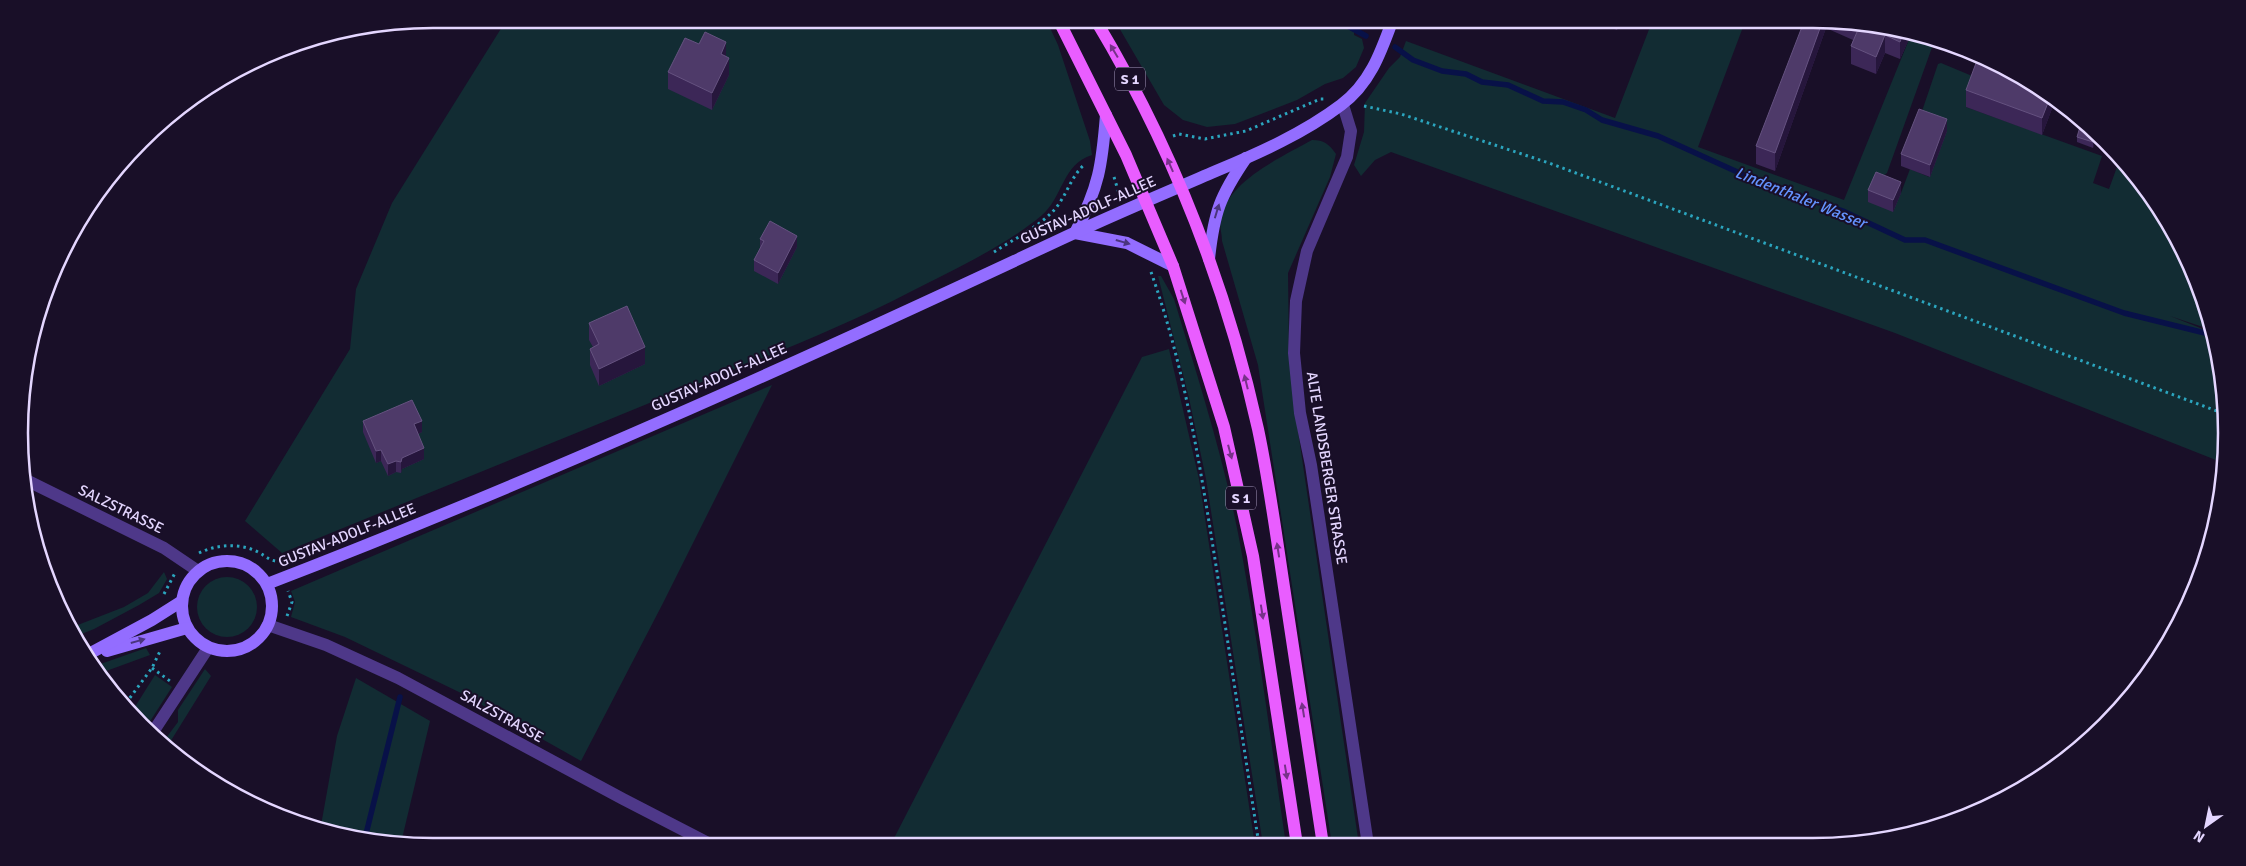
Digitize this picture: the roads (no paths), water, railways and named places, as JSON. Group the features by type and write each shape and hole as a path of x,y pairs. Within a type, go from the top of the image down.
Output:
{"main road":[{"name":"S 1","path":"1062,28 1147,202 1173,266 1202,354 1240,489 1254,556 1296,838"},
{"name":"S 1","path":"1100,28 1127,72 1180,187 1209,258 1244,371 1258,430 1322,838"}],"street":[{"name":"GUSTAV-ADOLF-ALLEE","path":"266,584 416,526 650,425 1246,158 1305,128 1356,94 1366,81 1390,28"},
{"name":"ALTE LANDSBERGER STRASSE","path":"1342,104 1351,131 1347,157 1307,250 1296,301 1294,353 1300,413 1311,465 1367,838"},
{"path":"1106,115 1102,161 1095,192 1075,233 1127,243 1173,266"},
{"path":"1209,258 1212,230 1220,200 1246,158"},
{"name":"SALZSTRASSE","path":"31,482 164,548 198,571"},
{"path":"232,561 246,565 258,573 266,584 271,598 272,612 268,626 260,637 249,646 228,651 208,648 196,640 187,628 182,615 182,601 186,587 198,571 218,562 232,561"},
{"path":"93,653 182,601"},
{"name":"SALZSTRASSE","path":"268,626 326,645 398,678 615,795 700,838"},
{"path":"94,655 187,628"},
{"path":"156,729 208,648"}],"waterway":[{"name":"Lindenthaler Wasser","path":"1351,28 1366,36"},
{"name":"Lindenthaler Wasser","path":"1395,47 1413,60 1442,71 1466,74 1482,82 1508,85 1543,101 1563,102 1586,110 1602,120 1658,136 1755,180 1843,211 1905,240 1925,240 2124,313 2206,333"},
{"path":"366,833 400,697"}]}
